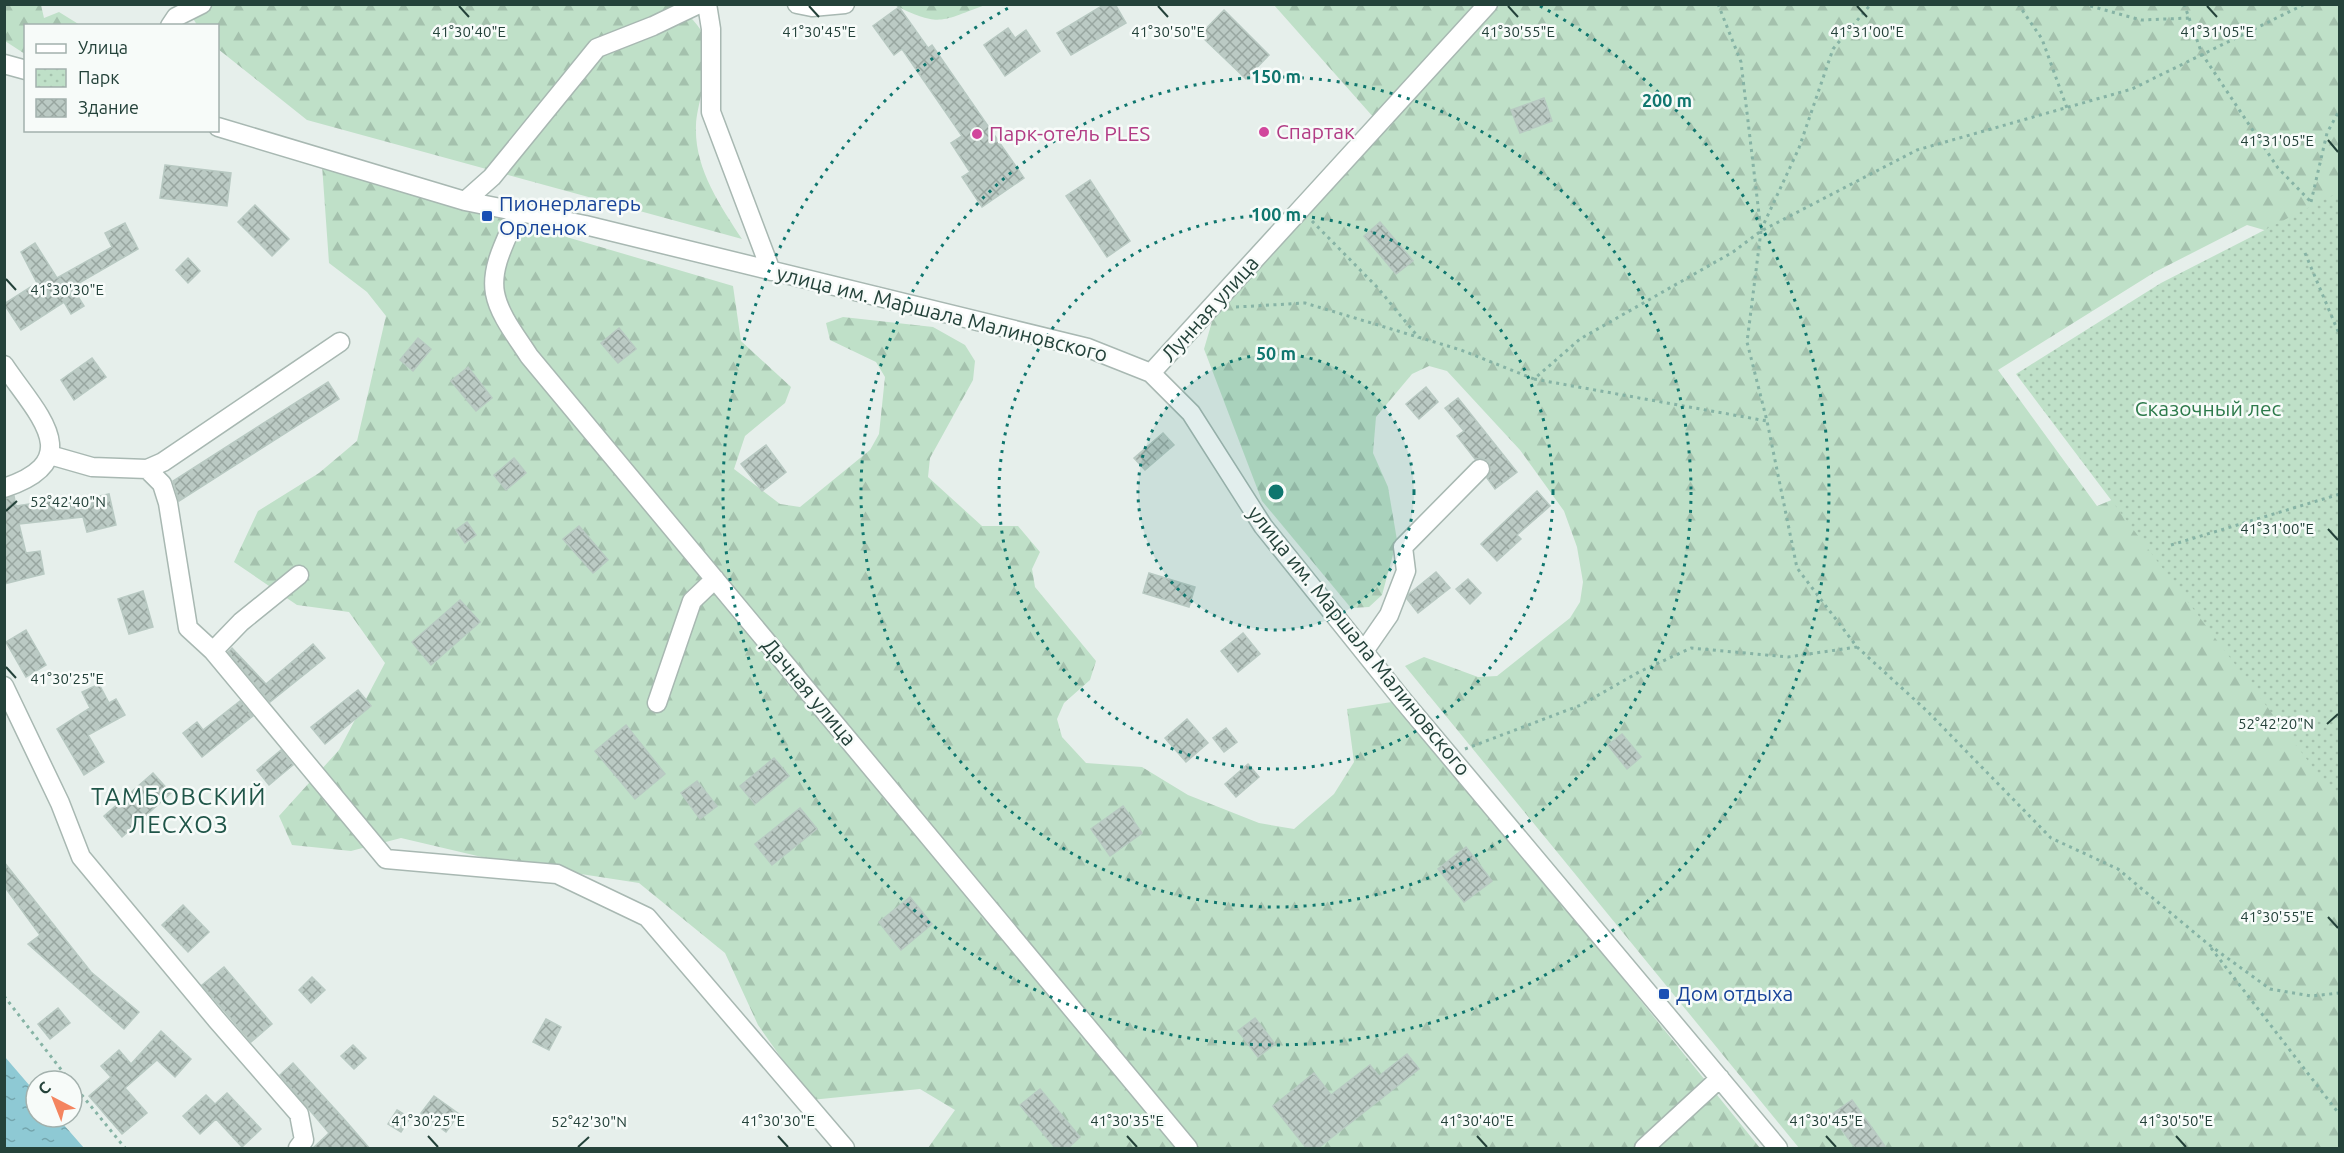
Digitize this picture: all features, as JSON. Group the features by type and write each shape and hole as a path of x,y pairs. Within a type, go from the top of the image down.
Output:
{"street":[{"path":"171,24 176,17 202,4"},
{"path":"465,201 492,177 597,48 653,27 699,4"},
{"path":"707,4 711,29 711,112 771,271"},
{"path":"797,4 812,7 845,4"},
{"name":"Лунная улица","path":"1151,374 1488,4"},
{"path":"4,64 24,69"},
{"name":"улица им. Маршала Малиновского","path":"219,127 465,201 585,225 1088,348 1151,374 1191,413 1263,526 1364,651 1778,1149"},
{"name":"Дачная улица","path":"518,212 497,265 495,293 507,320 529,356 1188,1149"},
{"path":"50,455 92,467 147,469 163,462 340,342"},
{"path":"4,365 46,427 50,438 50,455 42,468 4,488"},
{"path":"147,469 162,484 168,503 188,628 213,651 386,859 557,874 647,917 845,1149"},
{"path":"1364,651 1389,615 1406,571 1404,547 1480,470"},
{"path":"213,651 241,622 299,575"},
{"path":"657,704 692,601 715,579"},
{"path":"4,686 60,803 81,856 216,1019 299,1114 304,1140 298,1149"},
{"path":"1644,1149 1720,1078"}],"path":[{"path":"1718,4 1741,62 1761,231 1747,342 1767,421 1797,568 1857,647 1927,711 2051,838 2118,869 2208,944 2270,989 2311,996 2340,993"},
{"path":"1761,231 1799,148 1833,49 1871,4"},
{"path":"2018,4 2042,39 2067,108"},
{"path":"2083,4 2141,20 2189,18"},
{"path":"2184,4 2202,54 2278,168 2311,202 2327,133 2340,109"},
{"path":"1534,379 1580,339 1733,252 1761,231 1917,150 2132,89 2305,4"},
{"path":"1300,209 1377,287 1420,338"},
{"path":"2306,253 2340,336"},
{"path":"1213,305 1216,308 1305,303 1461,350 1534,379 1767,421"},
{"path":"2171,545 2340,494"},
{"path":"1449,754 1511,734 1581,705 1640,672 1691,648 1788,657 1857,647"},
{"path":"2208,944 2340,1115"},
{"path":"4,996 61,1069"},
{"path":"84,1098 125,1149"}],"green space":[{"path":"5,4 41,5 44,18 59,12 78,24 24,24 24,53 5,41"},
{"path":"185,5 680,5 700,29 707,48 708,59 696,125 699,156 710,185 742,239 307,120 219,50 219,24 196,24"},
{"path":"894,5 985,5 939,20 921,17"},
{"path":"1274,5 2339,5 2339,259 2335,251 2247,225 2155,272 1998,370 2097,506 2339,406 2339,1148 1799,1148 1405,666 1424,657 1478,677 1497,676 1570,618 1580,602 1583,582 1577,547 1564,511 1520,450 1447,371 1429,366 1412,374 1376,417 1373,453 1388,487 1397,540 1382,595 1369,607 1351,608 1262,501 1204,349 1216,308 1273,255 1300,217 1382,127"},
{"path":"322,165 733,286 741,341 791,387 785,403 745,436 734,469 780,504 800,507 870,450 879,434 885,377 876,362 830,340 826,323 843,317 933,327 965,345 975,361 973,380 930,458 928,477 982,526 1018,526 1040,552 1032,569 1035,587 1096,661 1090,680 1064,703 1057,719 1062,737 1086,763 1142,767 1188,795 1259,823 1294,829 1334,794 1354,762 1347,709 1398,701 1760,1148 928,1148 955,1110 920,1089 811,1100 758,1025 725,953 639,883 503,862 401,838 351,851 292,845 279,816 339,750 385,663 349,612 297,605 234,562 258,511 319,473 357,441 386,316 367,292 329,263"},
{"name":"Сказочный лес","path":"2339,192 2339,802 2016,374 2161,283"}],"water":[{"path":"5,1057 24,1079 24,1129 67,1129 84,1148 5,1148"}],"building":[{"path":"1105,4 1115,4 1126,23 1071,55 1057,33"},
{"path":"899,7 928,48 932,45 1024,178 982,207 962,177 970,172 951,143 962,136 902,49 894,55 873,26"},
{"path":"1224,10 1269,55 1246,79 1200,35"},
{"path":"1008,28 1015,38 1026,30 1040,51 1005,76 984,45"},
{"path":"1544,98 1552,121 1520,133 1511,110"},
{"path":"165,165 231,173 227,206 160,198"},
{"path":"1090,180 1130,241 1107,257 1066,196"},
{"path":"255,205 289,239 272,256 238,222"},
{"path":"1380,222 1413,261 1396,274 1364,236"},
{"path":"125,223 138,249 72,287 84,306 71,314 64,302 21,330 4,304 37,283 21,252 35,243 57,278 112,247 105,233"},
{"path":"188,258 200,271 188,283 176,270"},
{"path":"619,328 636,349 618,363 601,343"},
{"path":"418,338 431,349 413,371 400,360"},
{"path":"92,358 106,377 74,400 61,380"},
{"path":"468,367 492,398 476,411 451,381"},
{"path":"328,382 339,399 179,501 173,481"},
{"path":"1426,387 1438,402 1419,419 1406,404"},
{"path":"1458,398 1517,472 1495,489 1487,478 1491,471 1488,461 1482,458 1475,459 1457,436 1464,431 1445,408"},
{"path":"1163,433 1174,445 1145,470 1134,458"},
{"path":"766,445 786,472 762,491 741,464"},
{"path":"514,458 526,473 506,490 494,475"},
{"path":"1537,491 1550,506 1517,535 1521,539 1497,561 1481,544"},
{"path":"109,494 116,525 87,532 83,517 19,524 26,553 40,551 44,574 4,584 4,499 14,496 16,506 69,498 69,503"},
{"path":"467,522 476,535 465,543 456,530"},
{"path":"579,526 608,560 593,573 563,539"},
{"path":"1436,572 1450,588 1418,613 1407,599 1409,594"},
{"path":"1149,573 1195,587 1189,607 1143,593"},
{"path":"1468,579 1481,593 1470,604 1456,589"},
{"path":"143,591 153,627 129,634 118,599"},
{"path":"460,600 480,622 431,665 412,642"},
{"path":"26,630 46,665 26,677 6,642"},
{"path":"1243,633 1260,654 1238,672 1221,651"},
{"path":"313,644 325,658 270,702 228,652 232,648 266,684"},
{"path":"99,684 109,703 116,699 125,715 88,735 104,762 84,775 57,729 90,708 82,692"},
{"path":"358,690 371,706 325,744 311,727"},
{"path":"240,701 253,716 202,757 183,733 197,722 203,730"},
{"path":"1187,719 1208,743 1186,762 1165,738"},
{"path":"626,725 665,774 635,799 595,751"},
{"path":"1226,728 1237,742 1224,752 1213,738"},
{"path":"1622,734 1641,757 1627,769 1608,745"},
{"path":"281,750 293,765 269,785 257,770"},
{"path":"774,758 789,776 755,804 740,786"},
{"path":"1248,764 1259,777 1236,797 1225,784"},
{"path":"153,773 171,793 122,837 104,816"},
{"path":"697,781 717,806 700,819 681,793"},
{"path":"1123,806 1142,833 1110,856 1091,829"},
{"path":"800,808 817,829 772,865 755,844"},
{"path":"1466,847 1492,881 1464,902 1438,869"},
{"path":"4,862 91,972 139,1012 124,1029 28,944 40,935 4,886"},
{"path":"910,897 932,924 901,950 879,922"},
{"path":"183,905 209,932 188,952 162,925"},
{"path":"224,967 272,1024 251,1042 202,985"},
{"path":"312,977 325,990 311,1003 299,990"},
{"path":"58,1008 70,1023 50,1039 38,1024"},
{"path":"1255,1018 1275,1044 1258,1057 1238,1031"},
{"path":"546,1019 561,1027 549,1050 533,1042"},
{"path":"161,1031 191,1059 175,1077 157,1060 125,1088 147,1113 122,1134 89,1096 111,1077 101,1066 119,1050 131,1064"},
{"path":"353,1045 366,1058 354,1069 341,1056"},
{"path":"1407,1054 1419,1069 1317,1149 1307,1149 1273,1106 1314,1073 1331,1095 1370,1065 1379,1076"},
{"path":"293,1063 370,1149 312,1149 329,1133 280,1075"},
{"path":"1040,1089 1080,1137 1067,1149 1056,1149 1020,1105"},
{"path":"227,1093 261,1129 242,1147 216,1119 200,1134 183,1116 206,1095 215,1104"},
{"path":"434,1096 459,1114 446,1132 421,1113"},
{"path":"1852,1100 1887,1149 1856,1149 1831,1115"},
{"path":"397,1110 410,1118 401,1132 388,1124"}],"place":[{"name":"Спартак","path":"1264,132"},
{"name":"Парк-отель PLES","path":"977,134"},
{"name":"Пионерлагерь Орленок","path":"487,216"},
{"name":"Дом отдыха","path":"1664,994"}],"district":[{"name":"ТАМБОВСКИЙ ЛЕСХОЗ","path":"179,811"}]}
